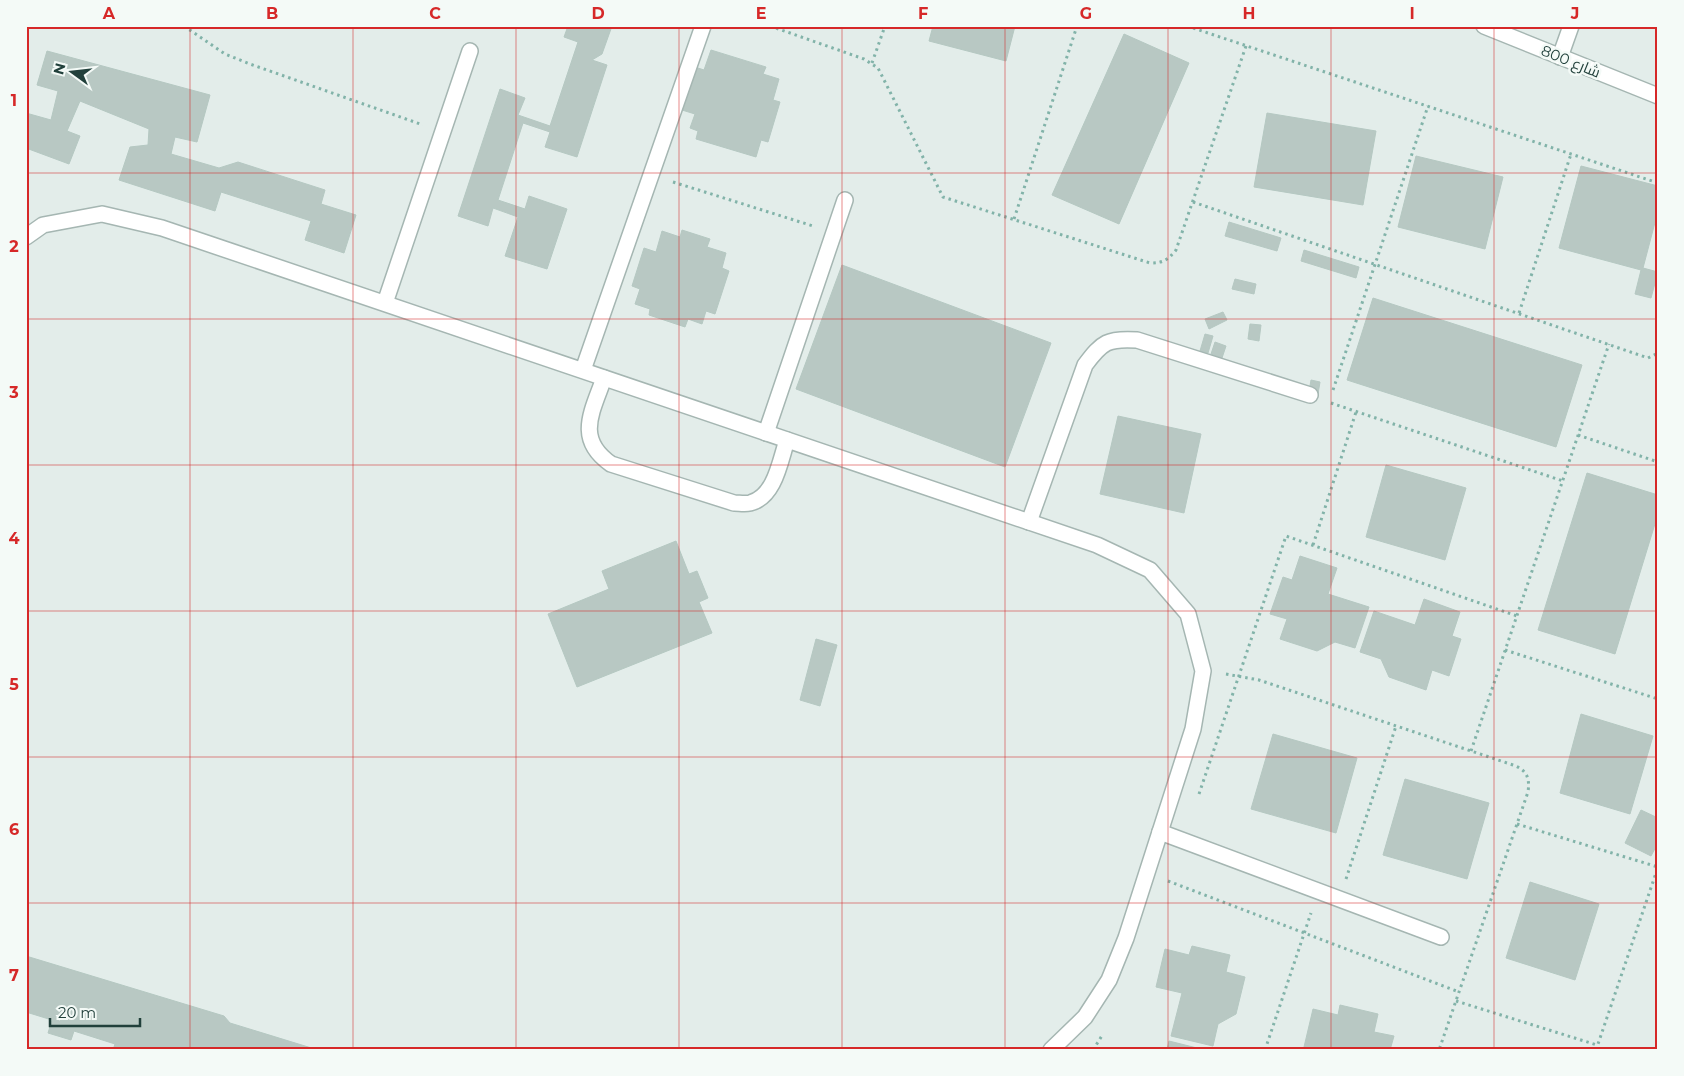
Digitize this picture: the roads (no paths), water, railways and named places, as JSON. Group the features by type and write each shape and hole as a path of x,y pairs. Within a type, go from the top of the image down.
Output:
{"street":[{"path":"583,370 702,26"},
{"name":"شارع 800","path":"1484,26 1658,96"},
{"path":"1560,57 1571,26"},
{"path":"385,303 470,51"},
{"path":"766,433 845,200"},
{"path":"26,237 43,225 102,214 162,228 1096,545 1150,570 1188,614 1203,671 1193,729 1126,938 1109,980 1084,1017 1051,1050"},
{"path":"1029,522 1085,365 1097,348 1116,338 1137,340 1310,395"},
{"path":"604,378 589,423 590,440 598,454 611,464 734,503 750,503 765,494 774,480 787,440"},
{"path":"1160,832 1442,936"}]}
